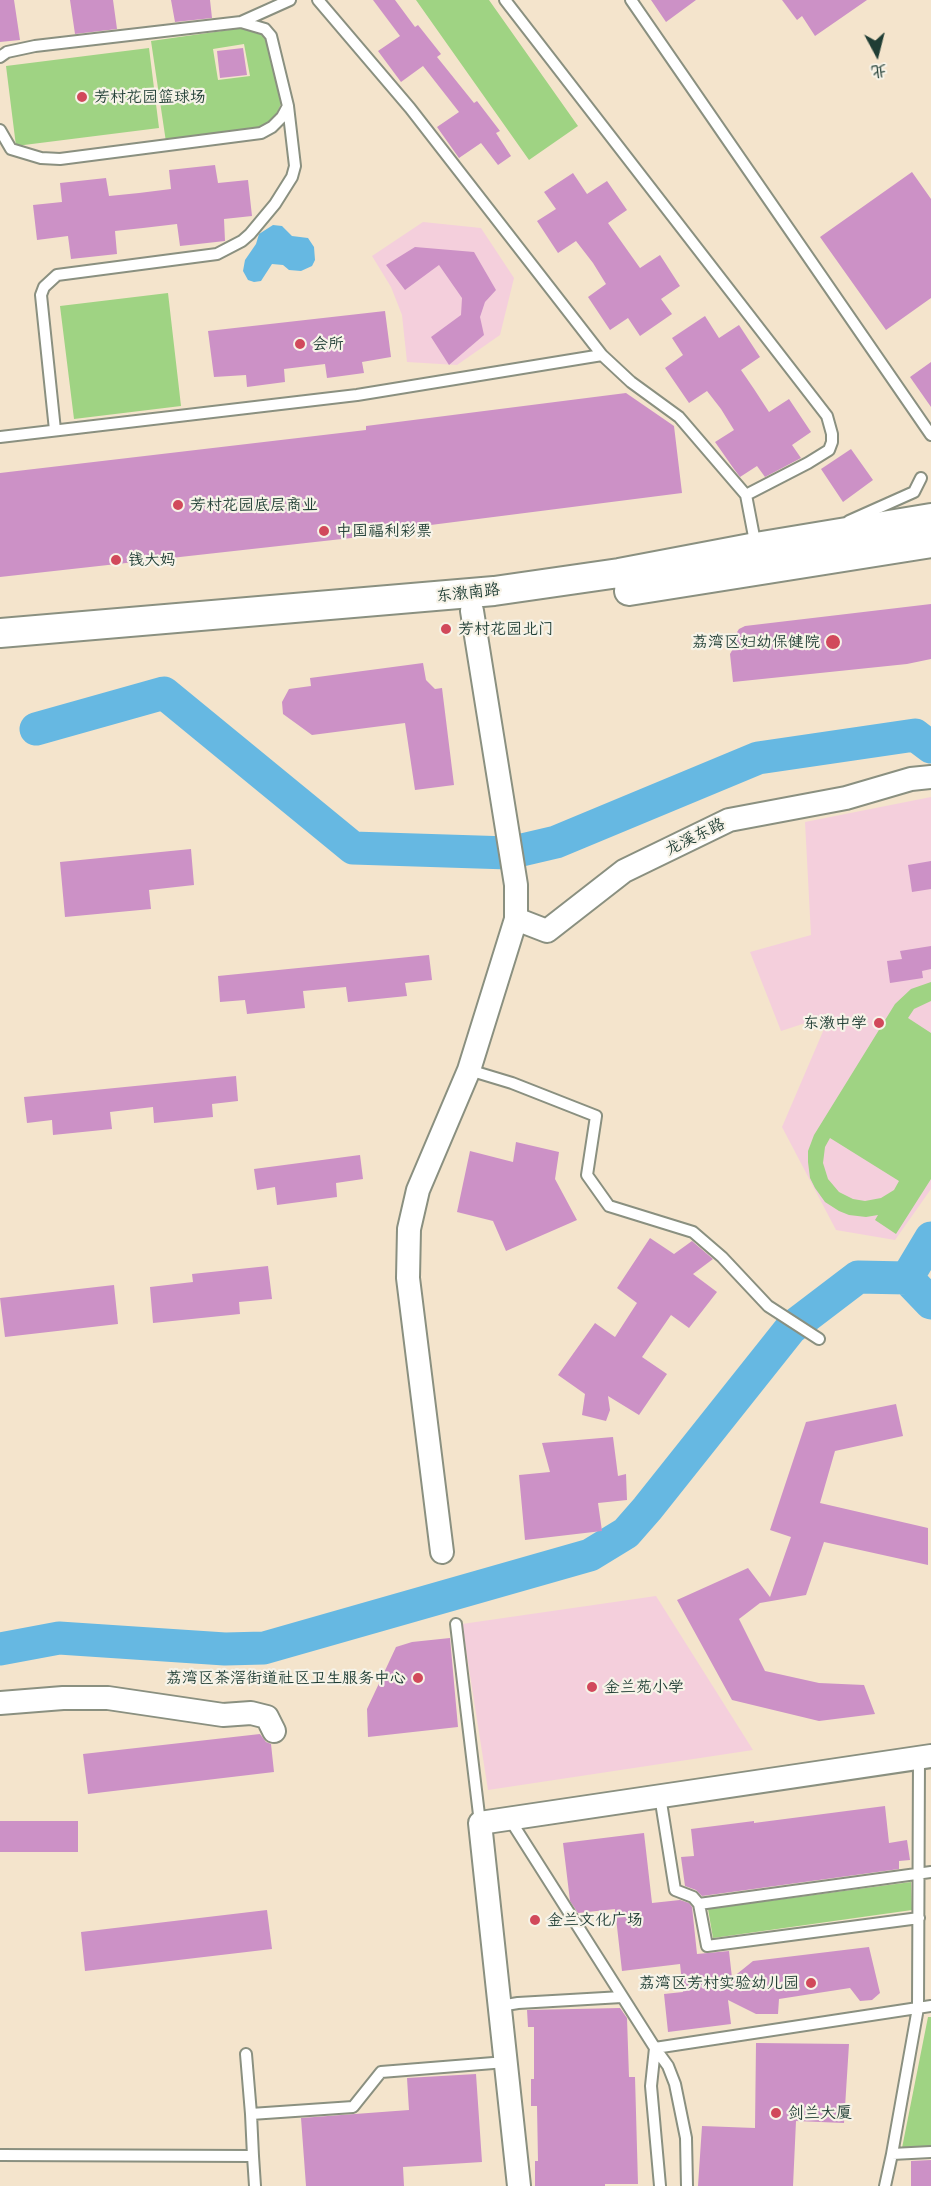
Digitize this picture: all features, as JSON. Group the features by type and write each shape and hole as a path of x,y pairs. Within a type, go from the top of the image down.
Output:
{"street":[{"name":"东漖南路","path":"0,633 494,591 619,573 756,547 931,518"},
{"name":"东漖南路","path":"0,653 472,611 630,591 931,543"},
{"path":"442,1552 408,1278 408,1229 418,1190 469,1070 516,919 516,885 472,611"},
{"name":"龙溪东路","path":"516,919 547,930 624,871 729,820 846,798 921,778"},
{"path":"0,1703 63,1698 108,1698 223,1715 250,1713 267,1717 274,1731"},
{"path":"519,2186 480,1823 925,1757"}],"lane":[{"path":"0,57 7,52 35,46 242,22 290,0"},
{"path":"318,0 410,108 602,355 631,382 679,417 746,495 756,547"},
{"path":"505,0 827,416 832,434 829,450 746,495"},
{"path":"631,0 931,435"},
{"path":"56,430 41,295 44,286 57,275 217,254 242,241 250,234 276,204 292,177 295,166 288,106 271,36 265,29 242,22"},
{"path":"0,130 11,150 40,158 60,159 261,133 272,127 282,117 288,106"},
{"path":"0,437 357,395 602,355"},
{"path":"850,533 849,521 914,492 921,478"},
{"path":"469,1070 512,1083 596,1116 587,1175 609,1206 693,1232 722,1257 768,1306 819,1339"},
{"path":"456,1624 480,1823"},
{"path":"885,2186 918,2008 919,1874 925,1757"},
{"path":"660,1796 675,1890 693,1897 699,1904 707,1946 919,1918"},
{"path":"509,1818 654,2048 668,2066 675,2084 686,2138 687,2186"},
{"path":"699,1904 931,1872"},
{"path":"500,2006 622,1997"},
{"path":"654,2048 931,2006"},
{"path":"654,2048 651,2086 660,2186"},
{"path":"246,2054 255,2186"},
{"path":"251,2114 353,2107 381,2072 506,2062"},
{"path":"892,2154 931,2152"},
{"path":"0,2155 253,2156"}],"shaded area":[{"path":"423,222 481,228 514,278 500,335 457,365 407,362 402,315 391,287 372,256"},
{"name":"东漖中学","path":"931,797 931,1189 895,1240 836,1230 782,1127 830,1015 781,1031 750,952 811,935 805,822"},
{"name":"金兰苑小学","path":"656,1596 753,1750 488,1790 462,1624"}],"green space":[{"path":"416,0 489,0 578,126 529,160"},
{"path":"243,28 264,34 268,41 283,99 277,113 271,121 254,131 166,142 151,41","holes":["244,44 250,76 218,80 213,49"]},
{"name":"芳村花园篮球场","path":"149,48 159,128 16,146 6,66"},
{"path":"168,293 181,406 74,419 60,306"},
{"path":"931,982 931,1001 914,1009 908,1018 931,1033 931,1179 896,1234 875,1220 878,1215 866,1217 849,1215 825,1202 810,1178 808,1151 814,1135 895,1004 911,989","holes":["830,1138 899,1181 894,1190 881,1198 865,1201 853,1199 839,1192 828,1179 823,1163 825,1147"]},
{"path":"911,1882 912,1910 713,1938 708,1909"},
{"path":"928,2017 931,2017 931,2146 902,2148"}],"water":[{"path":"273,225 282,226 292,236 308,238 314,247 315,260 312,266 301,271 289,270 283,265 272,264 261,281 248,280 243,271 245,260 256,244 259,234"}],"building":[{"path":"0,0 14,0 20,40 0,42"},
{"path":"70,0 113,0 117,29 75,34"},
{"path":"171,0 210,0 212,18 175,22"},
{"path":"373,0 395,0 415,27 418,25 441,54 437,57 474,103 477,101 500,131 496,133 511,156 498,165 481,143 459,158 437,127 459,112 423,66 401,82 378,51 400,36"},
{"path":"651,0 696,0 666,22"},
{"path":"782,0 867,0 815,36 802,16 797,20"},
{"path":"243,48 247,75 220,78 217,51"},
{"path":"215,165 218,183 248,180 252,216 224,219 225,241 180,246 177,224 115,231 117,254 71,259 68,236 37,240 33,205 62,202 60,183 106,178 109,196 139,193 171,189 169,170"},
{"path":"912,172 931,199 931,298 886,330 820,237"},
{"path":"573,173 587,194 607,181 627,210 608,223 640,268 660,255 680,286 661,299 672,314 640,336 628,318 610,330 588,297 606,284 593,263 576,241 558,253 537,221 556,209 544,192"},
{"path":"415,247 474,252 496,290 485,302 480,317 484,335 449,365 431,337 461,315 462,298 439,265 405,290 386,265"},
{"name":"会所","path":"385,311 391,357 362,362 364,373 327,378 325,364 284,369 285,382 247,387 246,375 214,377 208,331"},
{"path":"705,316 719,338 739,325 760,357 741,370 769,412 789,399 811,432 792,445 801,458 765,477 757,466 740,477 715,442 734,430 721,409 707,391 689,403 665,368 683,355 672,338"},
{"path":"931,362 931,407 910,377"},
{"path":"626,393 674,426 682,493 360,534 360,537 0,577 0,473 366,430 366,426"},
{"path":"851,449 873,480 843,502 821,469"},
{"name":"荔湾区妇幼保健院","path":"931,604 931,659 907,664 733,682 730,654 734,647 734,637 739,629 745,626"},
{"path":"423,663 426,680 435,689 442,688 454,785 415,790 405,723 312,735 283,714 282,702 289,689 311,686 310,678"},
{"path":"191,849 194,885 149,890 151,909 65,917 60,862"},
{"path":"931,861 931,889 912,892 908,865"},
{"path":"931,946 931,969 922,971 923,978 890,983 887,961 902,959 900,951"},
{"path":"429,955 432,980 405,983 407,996 348,1002 346,987 303,991 305,1008 247,1014 245,1000 220,1002 218,976"},
{"path":"236,1076 238,1101 212,1104 213,1117 154,1123 153,1107 110,1112 112,1129 53,1135 52,1120 27,1123 24,1097"},
{"path":"516,1142 559,1152 555,1179 577,1220 506,1251 493,1221 457,1212 470,1151 513,1162"},
{"path":"360,1155 363,1179 336,1183 337,1197 277,1205 275,1187 257,1190 254,1169"},
{"path":"650,1238 674,1254 692,1241 713,1259 693,1274 717,1292 689,1328 671,1315 642,1357 667,1374 639,1415 608,1396 610,1410 606,1421 582,1415 585,1394 558,1375 595,1323 615,1337 637,1303 617,1288"},
{"path":"268,1266 272,1299 239,1302 240,1314 153,1323 150,1287 193,1282 192,1274"},
{"path":"114,1285 118,1324 5,1337 0,1298"},
{"path":"896,1404 903,1436 835,1451 820,1503 928,1528 928,1565 824,1542 806,1595 760,1603 739,1619 765,1671 819,1683 864,1685 875,1714 819,1721 732,1700 677,1600 748,1568 770,1597 791,1537 770,1530 806,1422"},
{"path":"613,1437 618,1476 626,1474 627,1500 598,1503 602,1531 525,1540 519,1475 550,1472 542,1443"},
{"name":"荔湾区茶滘街道社区卫生服务中心","path":"450,1638 458,1727 368,1737 367,1709 396,1647 412,1642"},
{"path":"260,1734 266,1742 271,1744 274,1772 88,1794 83,1754"},
{"path":"885,1806 889,1843 907,1840 910,1860 899,1861 899,1869 702,1896 696,1890 685,1886 681,1857 694,1856 691,1829"},
{"path":"0,1821 78,1821 78,1852 0,1852"},
{"path":"644,1833 652,1903 680,1900 689,1903 692,1907 697,1954 729,1951 732,1978 753,1961 869,1947 880,1993 872,2000 860,2001 850,1988 779,1999 778,2014 756,2014 728,2000 731,2024 668,2032 664,1994 683,1992 680,1964 622,1971 615,1909 578,1913 570,1901 563,1843"},
{"path":"267,1910 272,1949 85,1971 81,1932"},
{"path":"620,2008 627,2018 629,2077 635,2077 638,2184 535,2186 535,2161 538,2161 537,2106 531,2106 531,2079 534,2079 534,2027 528,2027 527,2010"},
{"name":"剑兰大厦","path":"756,2043 849,2044 844,2123 796,2121 793,2186 698,2186 702,2126 755,2128"},
{"path":"476,2074 482,2162 403,2167 404,2186 306,2186 301,2118 409,2110 407,2078"},
{"path":"931,2160 931,2186 911,2186 911,2161"}],"waterway":[{"path":"36,729 164,693 353,848 509,853 556,842 758,758 915,735 931,747"},
{"path":"907,1278 931,1238"},
{"path":"0,1649 59,1638 225,1649 264,1648 590,1555 626,1533 791,1328 858,1277 907,1278 931,1303"}],"place":[{"name":"芳村花园篮球场","path":"82,97"},
{"name":"会所","path":"300,344"},
{"name":"芳村花园底层商业","path":"178,505"},
{"name":"中国福利彩票","path":"324,531"},
{"name":"钱大妈","path":"116,560"},
{"name":"芳村花园北门","path":"446,629"},
{"name":"荔湾区妇幼保健院","path":"833,642"},
{"name":"东漖中学","path":"879,1023"},
{"name":"荔湾区茶滘街道社区卫生服务中心","path":"418,1678"},
{"name":"金兰苑小学","path":"592,1687"},
{"name":"金兰文化广场","path":"535,1920"},
{"name":"荔湾区芳村实验幼儿园","path":"811,1983"},
{"name":"剑兰大厦","path":"776,2113"}]}
